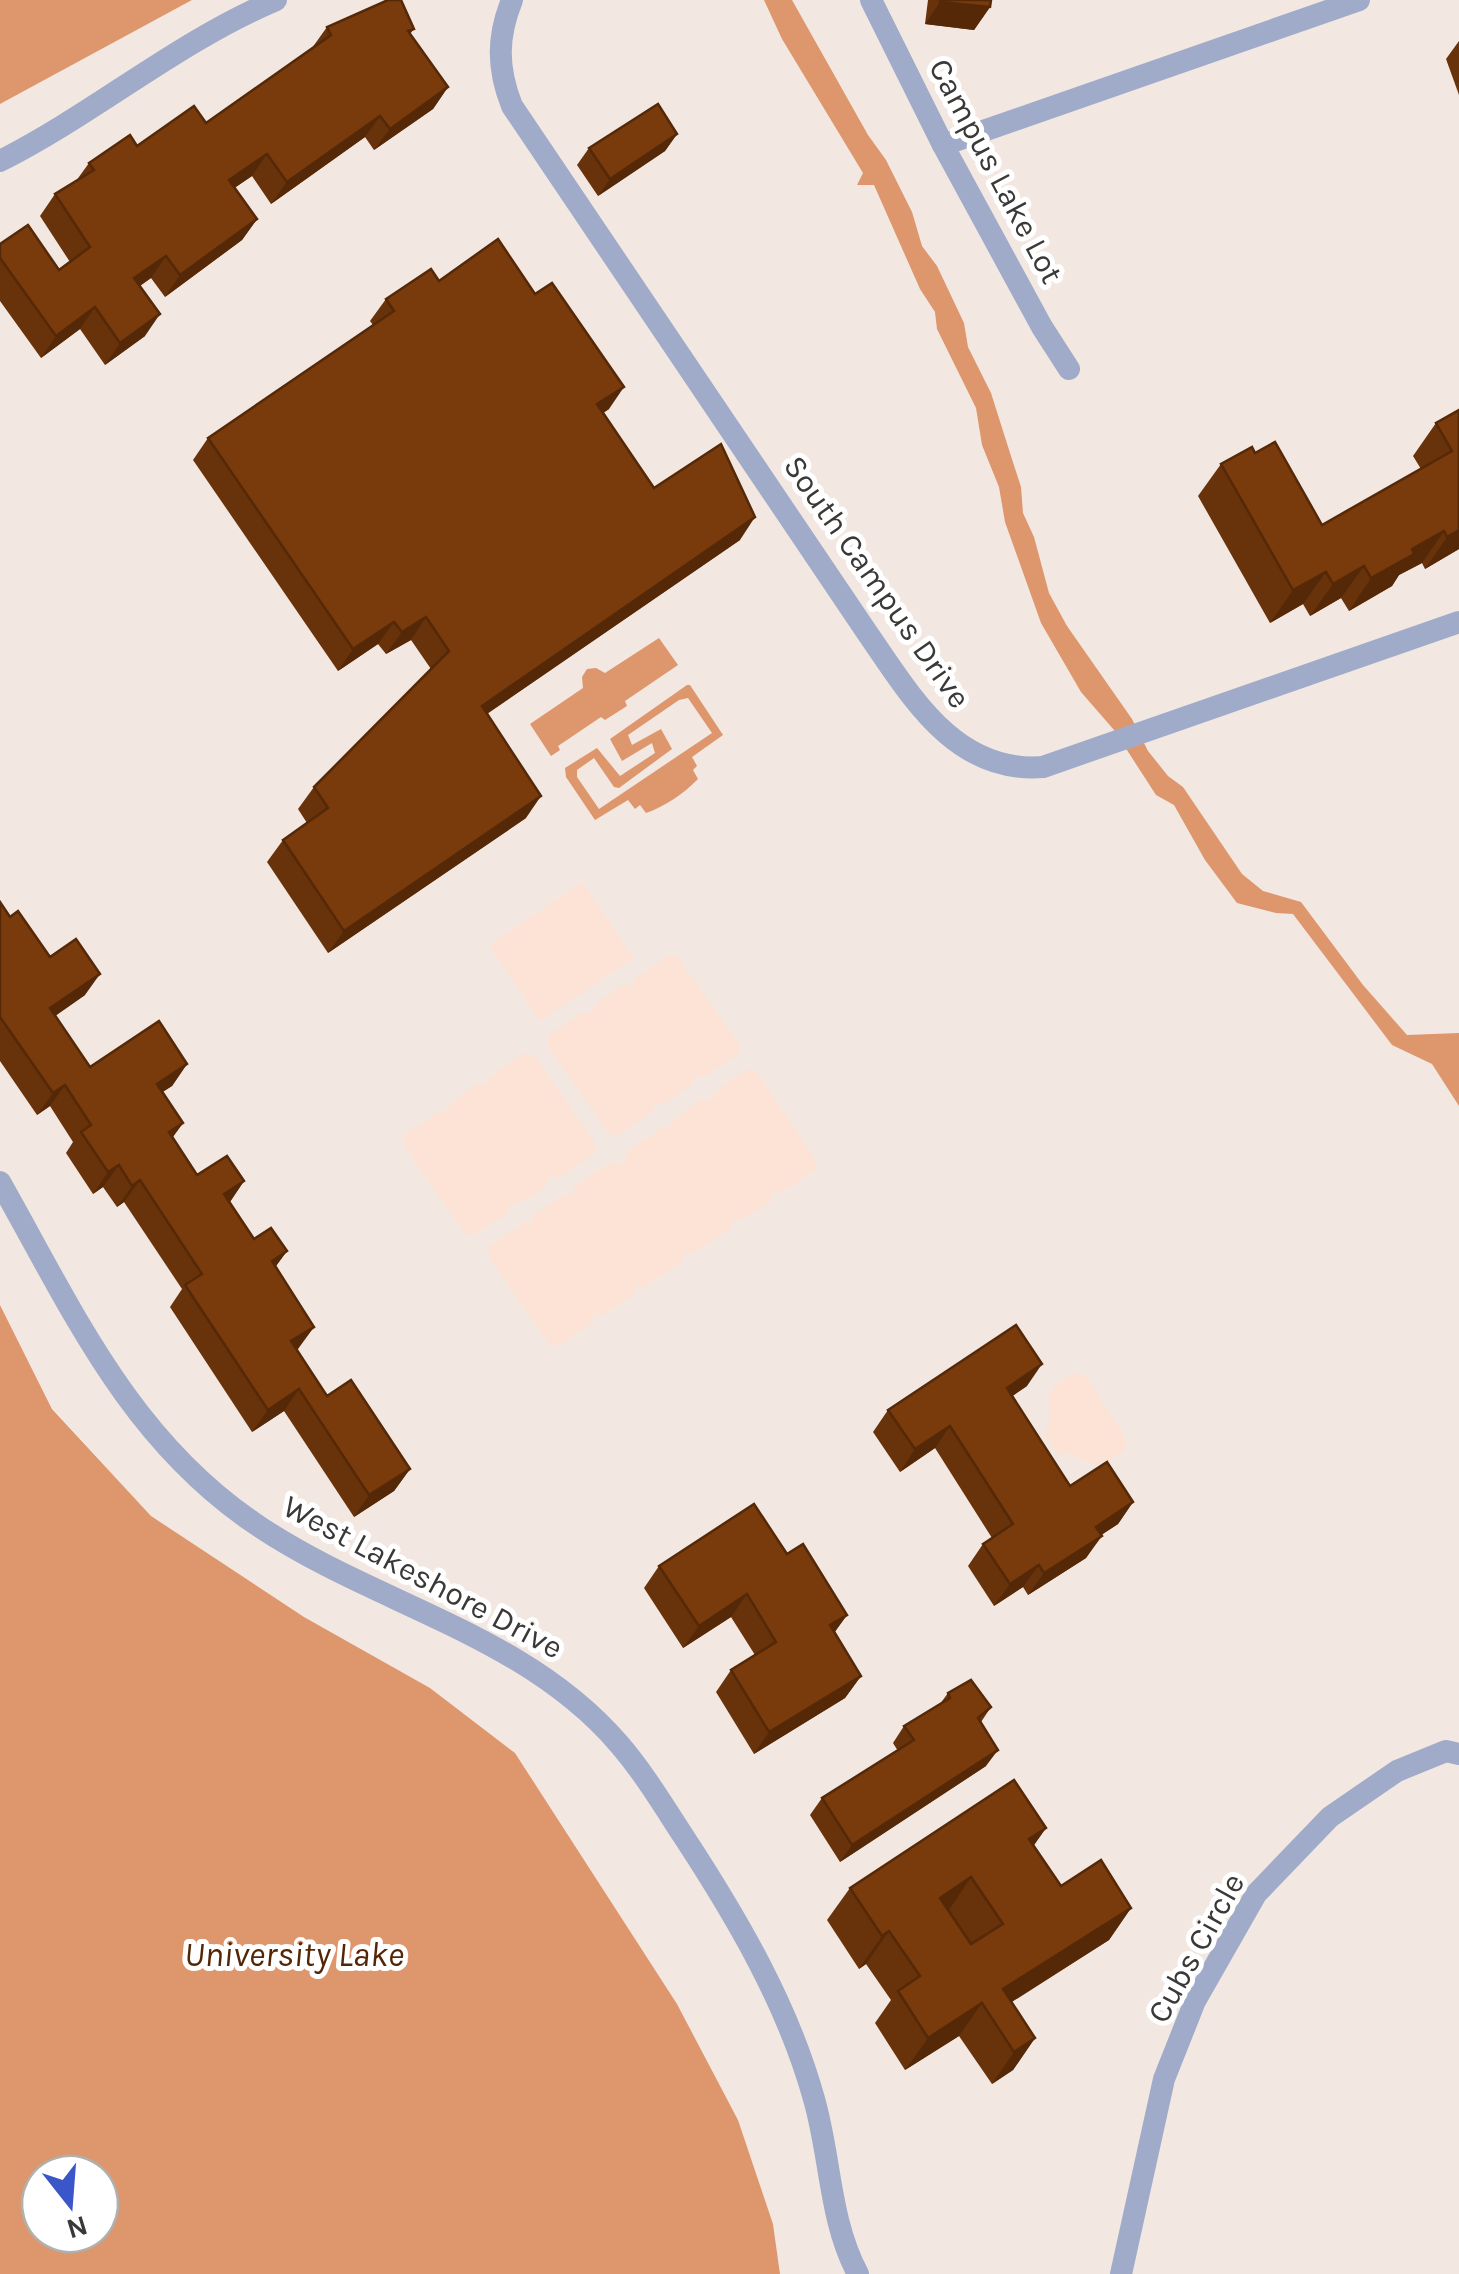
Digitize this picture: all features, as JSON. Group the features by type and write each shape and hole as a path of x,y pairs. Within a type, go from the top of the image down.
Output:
{"street":[{"path":"0,161 47,136 217,28 276,0"},
{"name":"South Campus Drive","path":"512,0 499,49 505,89 512,106 924,714 949,738 994,761 1030,768 1075,758 1459,622"},
{"name":"Campus Lake Lot","path":"871,0 943,145 1069,369"},
{"path":"943,145 1360,0"},
{"name":"West Lakeshore Drive","path":"0,1182 100,1362 166,1444 218,1496 318,1562 527,1664 591,1714 619,1744 732,1913 786,2022 814,2098 838,2223 858,2274"},
{"name":"Cubs Circle","path":"1121,2274 1164,2079 1196,2000 1256,1894 1330,1817 1383,1780 1446,1751 1459,1754"}],"shaded area":[{"path":"192,0 1459,0 1459,2274 780,2274 773,2224 738,2120 677,2004 515,1753 430,1688 304,1617 151,1516 52,1408 0,1305 0,104"},
{"path":"582,882 634,958 540,1021 489,945"},
{"path":"669,955 678,957 740,1046 738,1055 703,1077 695,1076 692,1085 663,1105 655,1104 652,1112 618,1135 610,1135 547,1045 549,1035 583,1012 592,1013 594,1005 624,984 632,986 635,978"},
{"path":"524,1053 534,1055 596,1144 594,1153 559,1178 550,1176 534,1196 510,1203 509,1212 474,1235 465,1234 403,1144 404,1135 440,1111 448,1111 450,1104 479,1083 487,1084 489,1077"},
{"path":"747,1069 756,1071 817,1162 816,1170 781,1193 773,1192 771,1201 741,1220 733,1220 731,1228 692,1254 684,1254 682,1262 643,1288 636,1286 633,1295 603,1315 594,1314 593,1322 558,1346 550,1345 488,1256 489,1246 524,1222 532,1223 534,1215 564,1194 572,1196 574,1187 610,1162 624,1165 627,1151 663,1127 671,1128 672,1121 702,1099 710,1101 712,1094"},
{"path":"1075,1373 1086,1376 1126,1438 1126,1450 1103,1463 1091,1463 1069,1452 1059,1455 1044,1433 1049,1425 1049,1397 1053,1389"}],"water":[{"path":"0,0 192,0 0,104"},
{"path":"764,0 792,0 912,212 922,246 937,266 964,323 968,347 991,393 1049,593 1067,626 1132,719 1148,751 1168,776 1183,787 1242,874 1263,891 1301,902 1363,985 1407,1035 1459,1033 1459,1106 1432,1064 1392,1045 1293,914 1237,903 1205,860 1174,805 1156,795 1114,730 1081,692 1041,623 1005,522 999,487 982,445 976,408 937,329 935,312 920,289 874,185 857,185 863,173 782,39"},
{"path":"659,638 678,665 625,701 627,706 605,720 601,717 558,746 560,750 551,756 530,724 583,688 582,677 587,669 605,673"},
{"path":"687,685 723,735 692,757 698,779 674,799 646,813 640,805 635,809 628,800 595,820 566,777 565,768 597,748 620,776 655,753 652,743 622,761 610,739","holes":["688,698 712,733 599,809 577,777 577,770 594,758 614,787 619,788 672,749 661,729 632,745 628,735 679,700"]},
{"name":"University Lake","path":"0,1305 52,1409 151,1516 304,1617 430,1688 515,1753 677,2004 738,2120 773,2224 780,2274 0,2274"}],"building":[{"path":"388,0 401,0 414,29 408,31 448,87 390,129 380,116 287,182 267,154 229,180 257,219 180,275 166,256 134,278 160,314 120,343 95,307 56,336 0,258 0,244 28,225 59,270 90,247 55,194 94,170 89,163 130,135 137,146 194,106 206,123 331,35 327,27"},
{"path":"941,0 991,0 990,7"},
{"path":"658,104 677,134 610,179 589,148"},
{"path":"498,239 535,294 552,283 624,387 597,404 654,488 721,444 755,517 482,706 541,796 344,931 283,840 328,808 314,787 449,651 426,617 402,632 394,622 353,649 208,438 394,311 386,299 431,269 439,281"},
{"path":"1459,410 1459,530 1447,537 1444,531 1412,549 1414,554 1371,578 1364,566 1333,584 1326,572 1293,590 1221,464 1252,447 1255,453 1275,442 1322,525 1452,451 1436,423"},
{"path":"0,902 10,917 18,911 50,957 76,939 100,974 50,1008 90,1067 159,1021 187,1064 157,1084 183,1123 169,1132 197,1175 227,1156 244,1181 224,1194 254,1239 271,1228 287,1251 272,1261 314,1327 291,1341 327,1396 351,1380 410,1469 369,1495 299,1389 268,1410 185,1285 202,1274 140,1180 132,1186 119,1165 108,1172 81,1132 91,1125 65,1085 53,1093 0,1017"},
{"path":"1016,1325 1042,1364 1007,1388 1070,1486 1107,1462 1133,1502 1096,1527 1102,1536 1044,1573 1039,1565 1010,1584 983,1544 1013,1524 950,1426 915,1449 888,1410"},
{"path":"754,1504 787,1554 803,1544 847,1615 830,1625 861,1676 769,1732 731,1670 776,1642 747,1594 699,1626 659,1566"},
{"path":"971,1680 991,1707 978,1718 998,1750 852,1845 822,1798 914,1740 904,1726"},
{"path":"1014,1780 1046,1828 1029,1839 1061,1886 1101,1860 1131,1908 1003,1989 1035,2038 1014,2052 982,2003 928,2038 898,1991 920,1976 889,1931 882,1936 850,1888","holes":["971,1877 1003,1924 971,1944 940,1898"]}]}
